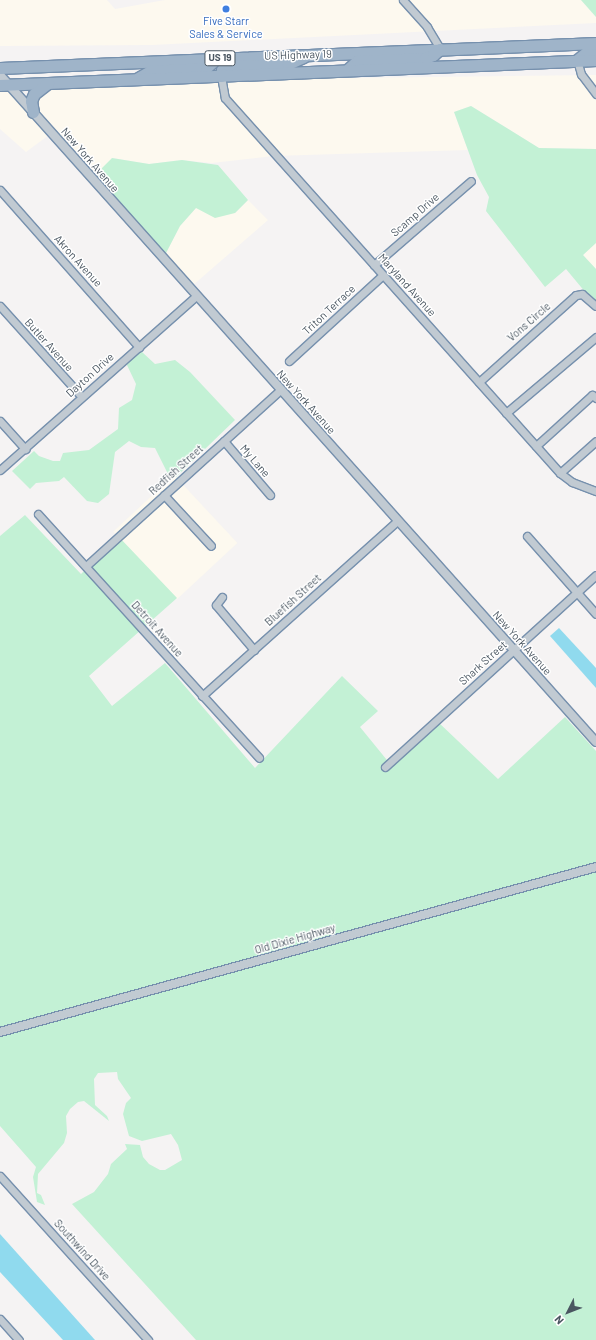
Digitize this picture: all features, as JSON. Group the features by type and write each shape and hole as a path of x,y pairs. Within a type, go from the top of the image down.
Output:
{"highway":[{"name":"US Highway 19","path":"0,68 596,43"},
{"path":"347,70 358,61 425,58 433,55 440,49 462,65"},
{"path":"577,60 587,52 596,50"},
{"path":"221,76 222,70 229,66 288,64 312,54"},
{"path":"136,79 150,71 206,68 217,58"},
{"name":"US Highway 19","path":"4,84 596,60"},
{"path":"33,112 31,101 34,94 48,83"}],"street":[{"path":"403,0 427,27 440,49"},
{"path":"577,60 586,83 596,94"},
{"name":"New York Avenue","path":"0,75 4,84 33,112 596,742"},
{"name":"Maryland Avenue","path":"221,76 225,98 560,473 572,482 596,491"},
{"name":"Scamp Drive","path":"374,265 471,181"},
{"name":"Akron Avenue","path":"0,190 139,347"},
{"name":"Triton Terrace","path":"289,361 383,275"},
{"name":"Vons Circle","path":"478,382 576,295 582,294 596,306"},
{"name":"Dayton Drive","path":"0,470 196,296"},
{"name":"Butler Avenue","path":"0,306 82,397"},
{"path":"506,413 596,337"},
{"name":"Redfish Street","path":"86,566 281,390"},
{"path":"536,446 592,395 596,398"},
{"path":"0,421 25,449"},
{"name":"My Lane","path":"224,441 270,495"},
{"path":"560,473 596,442"},
{"path":"164,495 210,546"},
{"name":"Detroit Avenue","path":"38,514 259,758"},
{"name":"Bluefish Street","path":"202,696 397,521"},
{"path":"527,536 596,614"},
{"name":"Shark Street","path":"385,767 596,575"},
{"path":"222,596 216,605 254,650"},
{"name":"Old Dixie Highway","path":"0,1032 596,867"},
{"name":"Southwind Drive","path":"0,1176 148,1340"},
{"path":"0,1319 19,1340"}],"shaded area":[{"path":"0,0 107,0 115,9 165,0 581,0 596,17 596,23 152,45 0,46"},
{"path":"596,75 596,149 539,148 471,106 454,112 468,150 273,156 212,163 182,160 149,164 112,158 165,255 180,226 196,208 235,213 248,200 268,220 192,286 36,110 36,95 48,86 194,80"},
{"path":"0,88 7,88 49,135 26,152 0,129"},
{"path":"596,243 596,269 583,255"},
{"path":"174,475 237,543 177,600 113,532"}],"green space":[{"path":"581,0 596,0 596,17"},
{"path":"471,106 539,148 596,149 596,243 583,255 596,269 596,305 566,269 545,287 486,211 489,197 477,175 454,112"},
{"path":"112,158 149,164 182,160 218,165 248,200 235,213 215,218 196,208 180,226 165,255 98,180 99,171"},
{"path":"131,351 142,352 155,364 175,360 190,372 235,420 176,477 174,475 170,478 155,448 141,447 129,441 115,452 109,494 98,503 87,501 64,477 59,481 36,483 30,489 12,471 34,451 39,456 53,461 60,461 63,453 89,450 118,429 119,408 132,400 136,384 126,363"},
{"path":"25,515 81,574 119,537 177,598 89,676 112,706 165,663 255,768 342,676 378,711 360,727 391,765 437,721 498,779 565,717 596,751 596,862 0,1029 0,536"},
{"path":"596,870 596,1340 196,1340 72,1204 94,1192 108,1174 111,1164 127,1149 125,1144 140,1145 143,1157 149,1164 160,1170 165,1170 182,1160 178,1145 171,1134 142,1141 129,1136 123,1114 126,1103 131,1098 118,1079 117,1072 98,1073 94,1079 95,1105 107,1116 109,1121 84,1101 78,1102 70,1109 66,1116 67,1133 64,1143 38,1174 37,1193 41,1195 45,1205 37,1202 33,1177 36,1167 0,1126 0,1036"}],"water":[{"path":"559,628 596,668 596,688 550,636"},
{"path":"0,1234 95,1340 63,1340 0,1272"}],"place":[{"name":"Five Starr Sales & Service","path":"226,9"}]}
